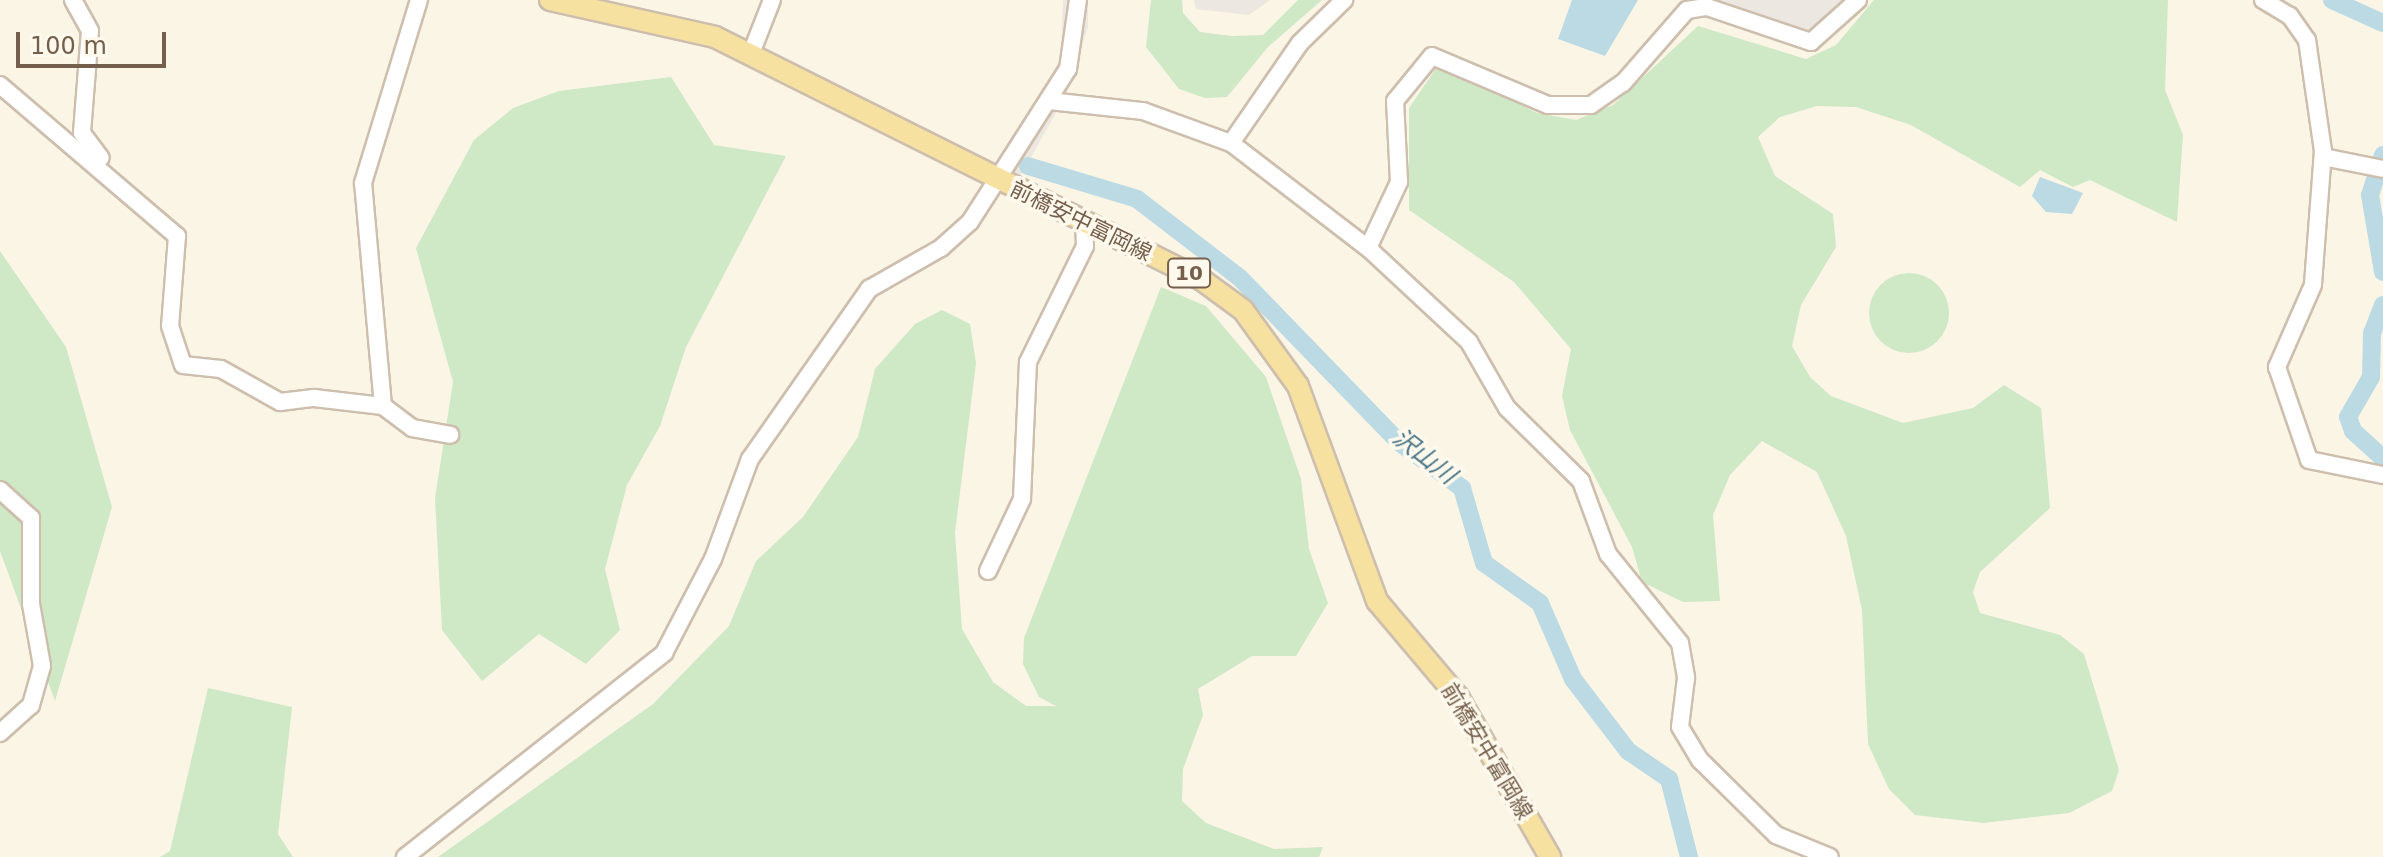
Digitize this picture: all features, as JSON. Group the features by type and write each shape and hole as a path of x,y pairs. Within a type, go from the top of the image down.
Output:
{"main road":[{"name":"前橋安中富岡線","path":"550,0 680,24 750,56 1202,280 1254,323 1298,386 1377,601 1458,697 1550,857"}],"street":[{"path":"73,0 90,31 82,133 107,163 105,172"},
{"path":"383,406 363,183 419,0"},
{"path":"750,56 772,0"},
{"path":"405,857 664,653 713,559 750,459 841,327 887,275 956,237 997,181 1068,69 1078,0"},
{"path":"1231,143 1300,43 1344,0"},
{"path":"1368,248 1399,182 1395,101 1432,56 1548,105 1591,105 1631,75 1687,10 1707,7 1811,42 1858,0"},
{"path":"2263,0 2290,16 2307,40 2323,157 2313,285 2277,367 2309,460 2383,475"},
{"path":"0,85 177,236 170,326 183,365 221,369 280,402 314,398 383,406 412,428 450,435"},
{"path":"1049,101 1143,111 1231,143 1368,248 1469,342 1507,408 1581,481 1608,554 1680,643 1686,678 1680,727 1700,760 1776,835 1830,857"},
{"path":"2323,157 2383,169"},
{"path":"988,571 1022,499 1028,362 1085,246 1084,223"},
{"path":"0,490 31,518 31,604 42,666 31,705 0,733"}],"shaded area":[{"path":"1063,0 1088,0 1088,27 1066,95 1017,182 1001,164 1061,58"},
{"path":"1194,0 1270,0 1249,15 1196,9"},
{"path":"1720,0 1850,0 1805,37 1719,6"}],"green space":[{"path":"1151,0 1182,0 1183,13 1200,32 1232,36 1263,35 1298,0 1322,0 1268,47 1227,97 1205,98 1179,89 1146,47"},
{"path":"1874,0 2168,0 2165,90 2183,135 2177,222 2090,180 2073,187 2040,170 2020,187 1911,125 1856,107 1817,106 1780,117 1758,137 1775,176 1833,214 1836,247 1801,305 1792,346 1810,377 1831,396 1903,423 1973,408 2004,385 2041,408 2050,508 1980,572 1973,592 1980,613 2060,635 2084,654 2119,770 2112,791 2069,813 1984,823 1915,815 1889,789 1868,744 1862,610 1846,536 1817,472 1762,441 1730,475 1713,515 1720,601 1683,602 1642,582 1632,547 1570,430 1562,396 1571,349 1514,282 1409,210 1409,108 1439,64 1537,113 1576,120 1613,105 1698,26 1806,59 1836,45"},
{"path":"671,77 714,145 786,156 686,347 660,426 627,485 605,569 620,630 586,664 539,634 482,681 442,630 435,498 453,382 416,248 474,140 513,108 559,91"},
{"path":"0,251 66,347 112,507 55,701 0,551"},
{"path":"1909,273 1924,276 1937,285 1946,298 1949,313 1946,328 1937,341 1924,350 1909,353 1894,350 1881,341 1872,328 1869,313 1872,298 1881,285 1894,276"},
{"path":"1161,287 1206,306 1266,377 1301,479 1309,549 1328,603 1296,656 1252,656 1198,689 1203,715 1183,769 1182,801 1206,823 1274,849 1323,847 1319,857 438,857 653,704 729,626 756,561 803,517 858,437 875,369 915,324 942,310 970,324 976,363 955,533 962,629 993,682 1026,706 1056,706 1039,697 1023,664 1024,638"},
{"path":"208,688 292,707 278,834 293,857 160,857 170,851"}],"water":[{"path":"1572,0 1638,0 1605,56 1558,39"},
{"path":"2040,177 2083,193 2072,214 2046,212 2032,196"}],"waterway":[{"path":"2332,0 2383,23"},
{"path":"2383,155 2370,195 2383,272"},
{"name":"沢山川","path":"1028,166 1137,199 1240,278 1400,443 1462,488 1484,563 1540,603 1573,679 1628,751 1669,779 1689,857"},
{"path":"2383,305 2372,333 2371,377 2348,417 2353,431 2383,458"}]}
